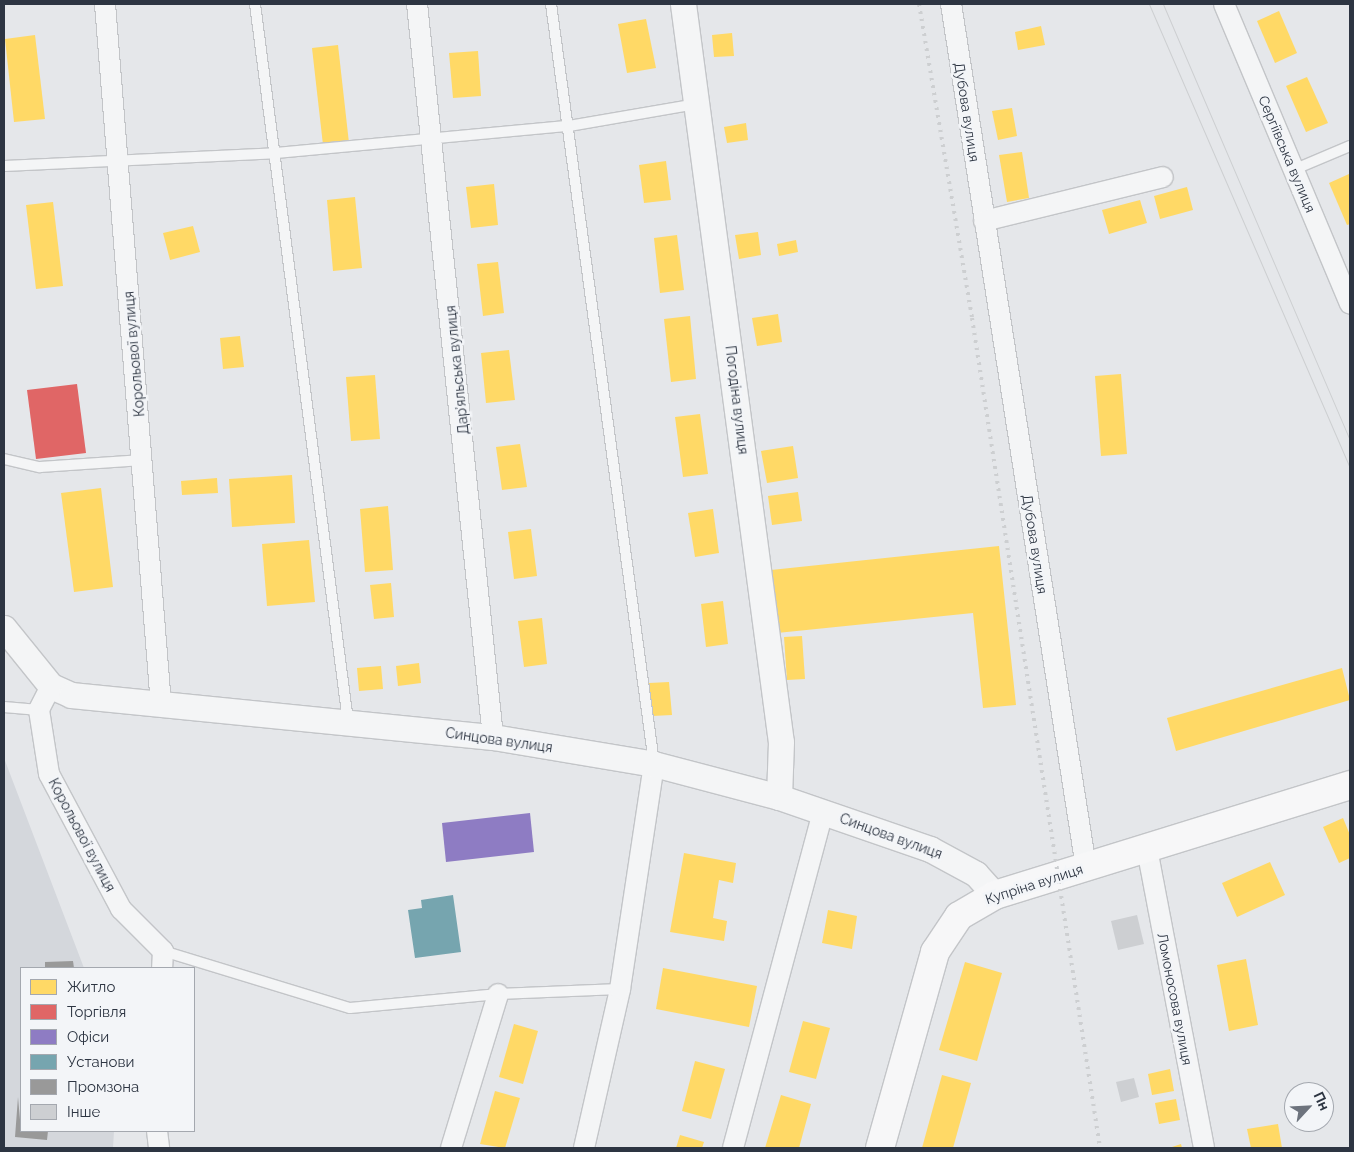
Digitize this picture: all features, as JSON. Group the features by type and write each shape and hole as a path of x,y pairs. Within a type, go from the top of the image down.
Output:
{"main road":[{"name":"Купріна вулиця","path":"880,1148 935,952 959,916 995,895 1350,785"}],"street":[{"name":"Корольової вулиця","path":"105,4 143,460 161,705"},
{"name":"Дар’яльська вулиця","path":"417,4 434,137 493,737"},
{"name":"Погодіна вулиця","path":"683,4 698,104 781,742 779,797"},
{"name":"Дубова вулиця","path":"951,4 1086,867"},
{"name":"Сергіївська вулиця","path":"1224,4 1350,304"},
{"path":"984,221 1163,176"},
{"name":"Синцова вулиця","path":"4,628 51,686 71,695 161,705 348,721 493,737 654,764 779,797 954,859 976,874 995,895"},
{"path":"39,710 51,686"},
{"name":"Корольової вулиця","path":"39,710 54,782 121,909 163,960"},
{"path":"584,1148 620,989 654,764"},
{"path":"733,1148 823,812"},
{"name":"Ломоносова вулиця","path":"1147,849 1204,1148"},
{"path":"452,1148 498,994"},
{"path":"157,1132 158,1148"}],"lane":[{"path":"255,4 276,153 348,721"},
{"path":"551,4 654,764"},
{"path":"4,166 118,163 276,153 569,126 698,104"},
{"path":"1293,170 1350,146"},
{"path":"4,459 40,467 143,460"},
{"path":"4,707 39,710"},
{"path":"163,960 190,967"},
{"path":"195,968 350,1008 498,994 620,989"}],"shaded area":[{"path":"4,758 84,967 20,967 20,1132 114,1132 113,1148 4,1148"}],"building: Житло":[{"path":"1279,11 1297,53 1275,63 1257,21"},
{"path":"646,19 656,68 627,73 618,24"},
{"path":"1041,26 1045,45 1018,50 1015,32"},
{"path":"732,33 734,56 714,57 712,35"},
{"path":"35,35 45,119 14,122 5,39"},
{"path":"338,45 349,143 323,145 312,48"},
{"path":"478,51 481,96 453,98 449,53"},
{"path":"1307,77 1328,123 1306,132 1286,86"},
{"path":"1012,108 1017,136 998,140 992,111"},
{"path":"746,123 748,140 727,143 724,127"},
{"path":"1022,152 1029,198 1007,202 999,155"},
{"path":"666,161 671,200 644,203 639,165"},
{"path":"1349,174 1350,224 1347,225 1329,183"},
{"path":"494,184 498,225 471,228 466,187"},
{"path":"1187,187 1193,210 1160,219 1154,196"},
{"path":"355,197 362,268 333,271 327,200"},
{"path":"1140,200 1147,223 1109,234 1102,210"},
{"path":"53,202 63,286 36,289 26,205"},
{"path":"193,226 200,252 170,260 163,233"},
{"path":"758,232 761,255 739,259 735,235"},
{"path":"677,235 684,290 660,293 654,238"},
{"path":"796,240 798,252 779,256 777,244"},
{"path":"498,262 504,313 483,316 477,264"},
{"path":"778,314 782,342 757,346 752,318"},
{"path":"690,316 696,379 671,382 664,319"},
{"path":"240,336 244,367 223,369 220,338"},
{"path":"509,350 515,400 486,403 481,353"},
{"path":"1121,374 1127,454 1101,456 1095,376"},
{"path":"375,375 380,439 351,441 346,377"},
{"path":"700,414 708,474 683,477 675,417"},
{"path":"520,444 527,487 502,490 496,447"},
{"path":"793,446 798,478 767,483 761,451"},
{"path":"292,475 295,523 232,527 229,479"},
{"path":"217,478 218,493 182,495 181,481"},
{"path":"101,488 113,587 74,592 61,493"},
{"path":"798,492 802,521 772,525 768,496"},
{"path":"388,506 393,570 365,572 360,509"},
{"path":"713,509 719,553 695,557 688,513"},
{"path":"531,529 537,576 514,579 508,532"},
{"path":"309,540 315,602 267,606 262,544"},
{"path":"999,546 1016,705 983,708 973,613 777,633 771,570"},
{"path":"391,583 394,617 374,619 370,585"},
{"path":"723,601 728,644 706,647 701,604"},
{"path":"542,618 547,664 524,667 518,621"},
{"path":"802,636 805,679 787,680 784,637"},
{"path":"419,663 421,683 398,686 396,666"},
{"path":"381,666 383,689 359,691 357,668"},
{"path":"1342,668 1350,700 1176,751 1167,718"},
{"path":"669,682 672,715 652,716 649,683"},
{"path":"1343,818 1350,835 1350,858 1339,863 1323,827"},
{"path":"684,853 736,863 733,883 719,880 713,918 727,921 724,941 670,932"},
{"path":"1270,862 1285,895 1237,917 1222,883"},
{"path":"828,910 857,916 852,949 822,943"},
{"path":"1246,959 1258,1025 1229,1031 1217,965"},
{"path":"965,962 1002,973 977,1061 939,1050"},
{"path":"663,968 757,986 749,1027 656,1009"},
{"path":"803,1021 830,1028 816,1079 789,1072"},
{"path":"514,1024 538,1031 523,1084 499,1077"},
{"path":"695,1061 725,1069 711,1119 682,1111"},
{"path":"1170,1069 1174,1091 1152,1095 1148,1074"},
{"path":"942,1075 971,1083 953,1148 922,1148"},
{"path":"495,1091 520,1098 505,1148 480,1144"},
{"path":"781,1095 811,1104 799,1148 765,1148"},
{"path":"1176,1099 1180,1120 1159,1124 1155,1103"},
{"path":"1278,1124 1282,1148 1251,1148 1247,1129"},
{"path":"680,1135 704,1142 702,1148 676,1148"},
{"path":"1181,1144 1182,1148 1169,1148"}],"building: Торгівля":[{"path":"77,384 86,453 36,459 27,390"}],"building: Офіси":[{"path":"530,813 534,852 446,862 442,823"}],"building: Установи":[{"path":"453,895 461,952 415,958 408,910 422,908 421,900"}],"building: Промзона":[{"path":"73,961 74,967 45,967 45,962"},
{"path":"18,1097 20,1132 48,1132 47,1140 15,1137"}],"building: Інше":[{"path":"1137,915 1144,944 1118,950 1111,921"},
{"path":"1134,1078 1139,1097 1121,1102 1116,1082"}],"tram line":[{"path":"1149,4 1350,468"},
{"path":"1163,4 1350,441"}],"railway":[{"path":"919,4 972,318 1100,1148"}]}
